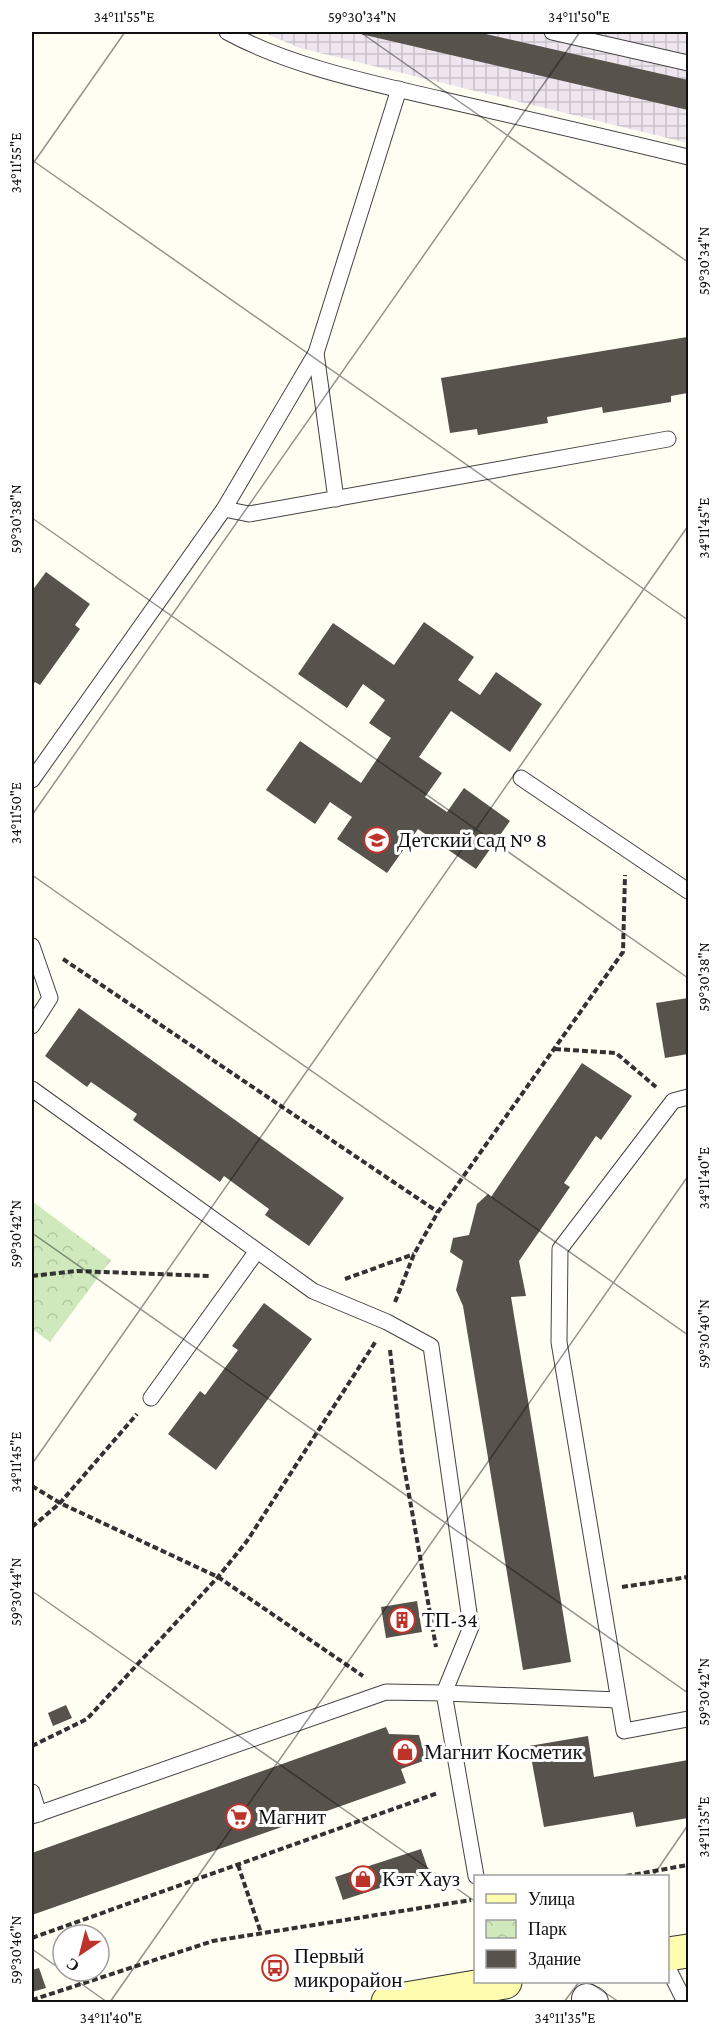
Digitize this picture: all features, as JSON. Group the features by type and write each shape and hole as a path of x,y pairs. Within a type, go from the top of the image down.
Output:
{"street":[{"path":"669,1954 688,1951"},
{"path":"388,2002 492,1983"}],"lane":[{"path":"227,32 253,46 289,59 399,89 688,157"},
{"path":"253,46 260,32"},
{"path":"552,32 688,63"},
{"path":"32,780 224,509 315,353 399,89"},
{"path":"315,353 336,499"},
{"path":"224,509 249,514 668,439"},
{"path":"520,778 688,891"},
{"path":"32,946 50,998 32,1026"},
{"path":"32,1089 313,1291 387,1322 431,1346 471,1627 444,1693 476,1875"},
{"path":"688,1097 673,1101 560,1249 559,1342 624,1731 688,1719"},
{"path":"151,1398 257,1251"},
{"path":"32,1792 35,1815 386,1692 618,1700"},
{"path":"669,1970 685,2002"}],"path":[{"path":"61,958 438,1212"},
{"path":"555,1048 616,1053 673,1101"},
{"path":"313,1291 414,1254"},
{"path":"32,1276 77,1271 238,1277"},
{"path":"387,1322 402,1455 444,1693"},
{"path":"32,1527 60,1503 151,1398"},
{"path":"32,1486 60,1503 218,1577 386,1692"},
{"path":"600,1591 688,1577"},
{"path":"32,1938 459,1786"},
{"path":"238,1865 261,1933"},
{"path":"632,1875 688,1865"},
{"path":"32,2000 213,1941 474,1899"}],"shaded area":[{"path":"262,32 688,32 688,143 300,48"}],"green space":[{"path":"32,1201 111,1260 50,1342 32,1329"}],"building":[{"path":"352,32 477,32 688,80 688,110"},
{"path":"687,337 688,393 671,396 671,402 603,413 602,407 547,417 548,423 478,435 477,429 450,433 441,378"},
{"path":"46,572 90,604 75,625 80,629 40,685 35,682 32,686 32,591"},
{"path":"424,622 474,657 458,680 480,695 496,672 542,704 510,752 451,711 419,757 442,773 425,797 447,812 464,788 510,821 476,869 418,829 387,873 337,839 352,817 330,802 315,824 266,790 300,741 361,783 391,738 369,723 385,700 363,684 347,708 298,674 333,623 394,665"},
{"path":"688,998 688,1054 665,1058 656,1003"},
{"path":"79,1008 344,1198 309,1246 265,1215 269,1209 224,1176 220,1182 133,1120 137,1114 91,1082 87,1087 45,1056"},
{"path":"582,1063 632,1096 601,1140 596,1136 564,1183 570,1187 519,1261 526,1296 511,1297 571,1662 523,1670 463,1306 456,1290 463,1261 450,1252 453,1238 469,1235 477,1204 488,1194 491,1197"},
{"path":"264,1303 312,1339 216,1470 168,1434 200,1391 205,1395 238,1350 232,1346"},
{"name":"ТП-34","path":"417,1601 422,1632 386,1638 381,1607"},
{"path":"66,1705 72,1718 53,1726 48,1713"},
{"path":"386,1727 389,1734 419,1735 426,1760 401,1769 406,1783 32,1915 32,1853"},
{"path":"588,1736 594,1777 688,1760 688,1818 636,1827 633,1812 544,1827 529,1746"},
{"path":"421,1849 429,1872 343,1900 335,1877"},
{"path":"39,1968 46,1988 32,1992 32,1970"}],"place":[{"name":"Детский сад № 8","path":"377,840"},
{"name":"ТП-34","path":"402,1620"},
{"name":"Магнит Косметик","path":"405,1752"},
{"name":"Магнит","path":"239,1817"},
{"name":"Кэт Хауз","path":"363,1879"},
{"name":"Первый микрорайон","path":"275,1968"}]}
